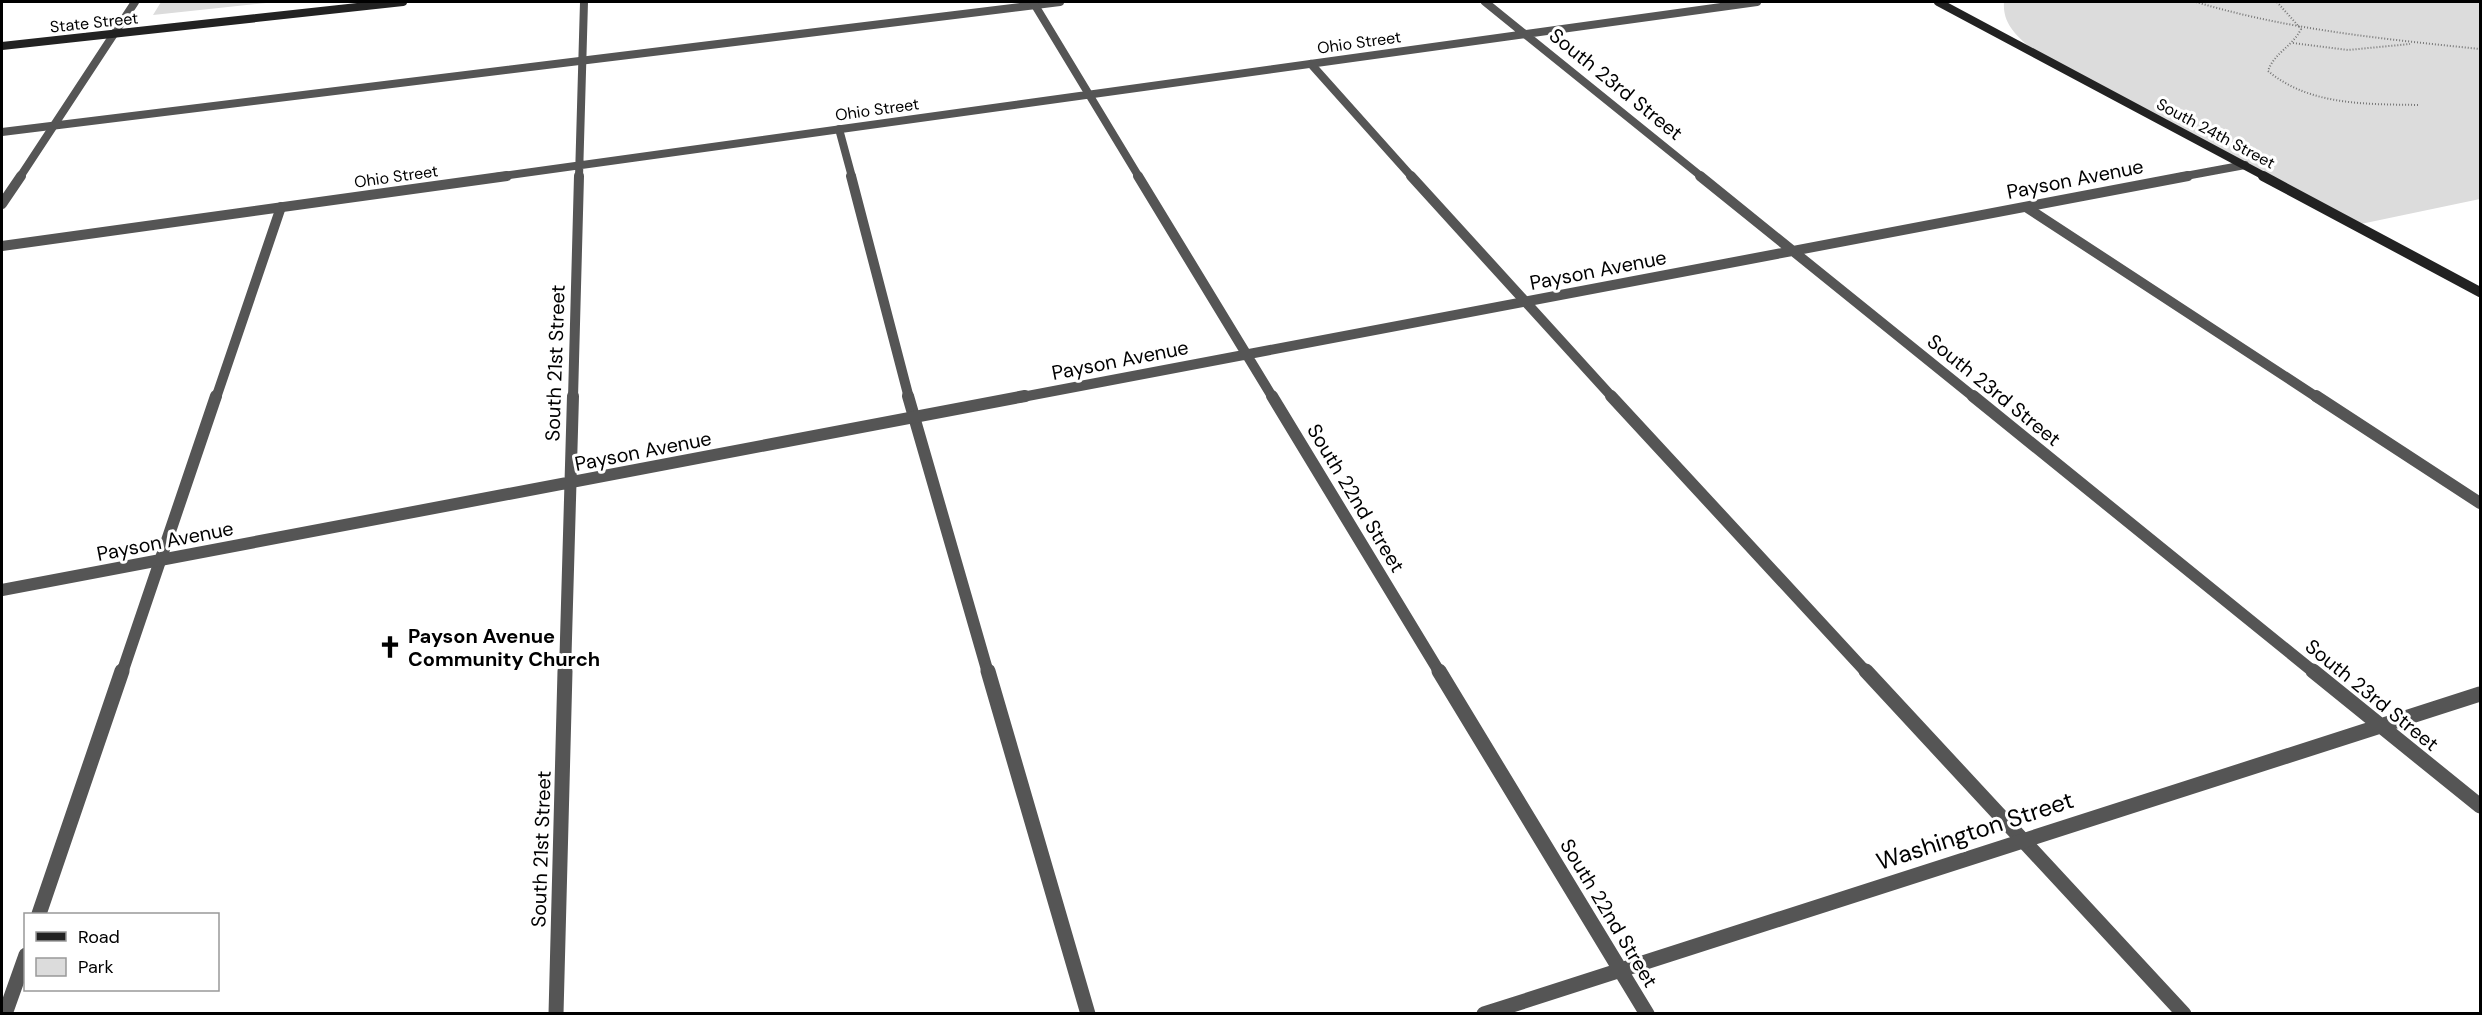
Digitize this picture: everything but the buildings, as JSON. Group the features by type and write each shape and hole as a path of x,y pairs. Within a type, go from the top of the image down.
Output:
{"street":[{"path":"2,204 135,2"},
{"name":"State Street","path":"2,46 403,2"},
{"name":"South 21st Street","path":"556,1014 584,2"},
{"path":"2,132 1034,3 1060,2"},
{"name":"South 23rd Street","path":"1485,2 2481,806"},
{"name":"Ohio Street","path":"2,246 1757,2"},
{"name":"South 24th Street","path":"1938,2 2481,292"},
{"name":"South 22nd Street","path":"1034,3 1245,355 1647,1014"},
{"path":"1311,63 1524,302 2184,1014"},
{"path":"839,129 914,418 1088,1014"},
{"name":"Payson Avenue","path":"2,590 2245,165"},
{"path":"40,913 281,207"},
{"path":"2026,207 2481,503"},
{"name":"Washington Street","path":"1484,1014 2481,694"},
{"path":"6,1014 24,961"}],"path":[{"path":"2196,2 2253,18 2301,28 2481,49"},
{"path":"2277,2 2301,28"},
{"path":"2301,28 2298,38 2269,64 2268,71 2274,78 2317,96 2346,102 2419,105"},
{"path":"2292,43 2348,51 2419,43"}],"green space":[{"path":"161,2 276,2 153,15"},
{"path":"2004,2 2480,2 2480,199 2356,225 2039,55 2010,26 2004,11"}],"place":[{"name":"Payson Avenue Community Church","path":"390,647"}]}
